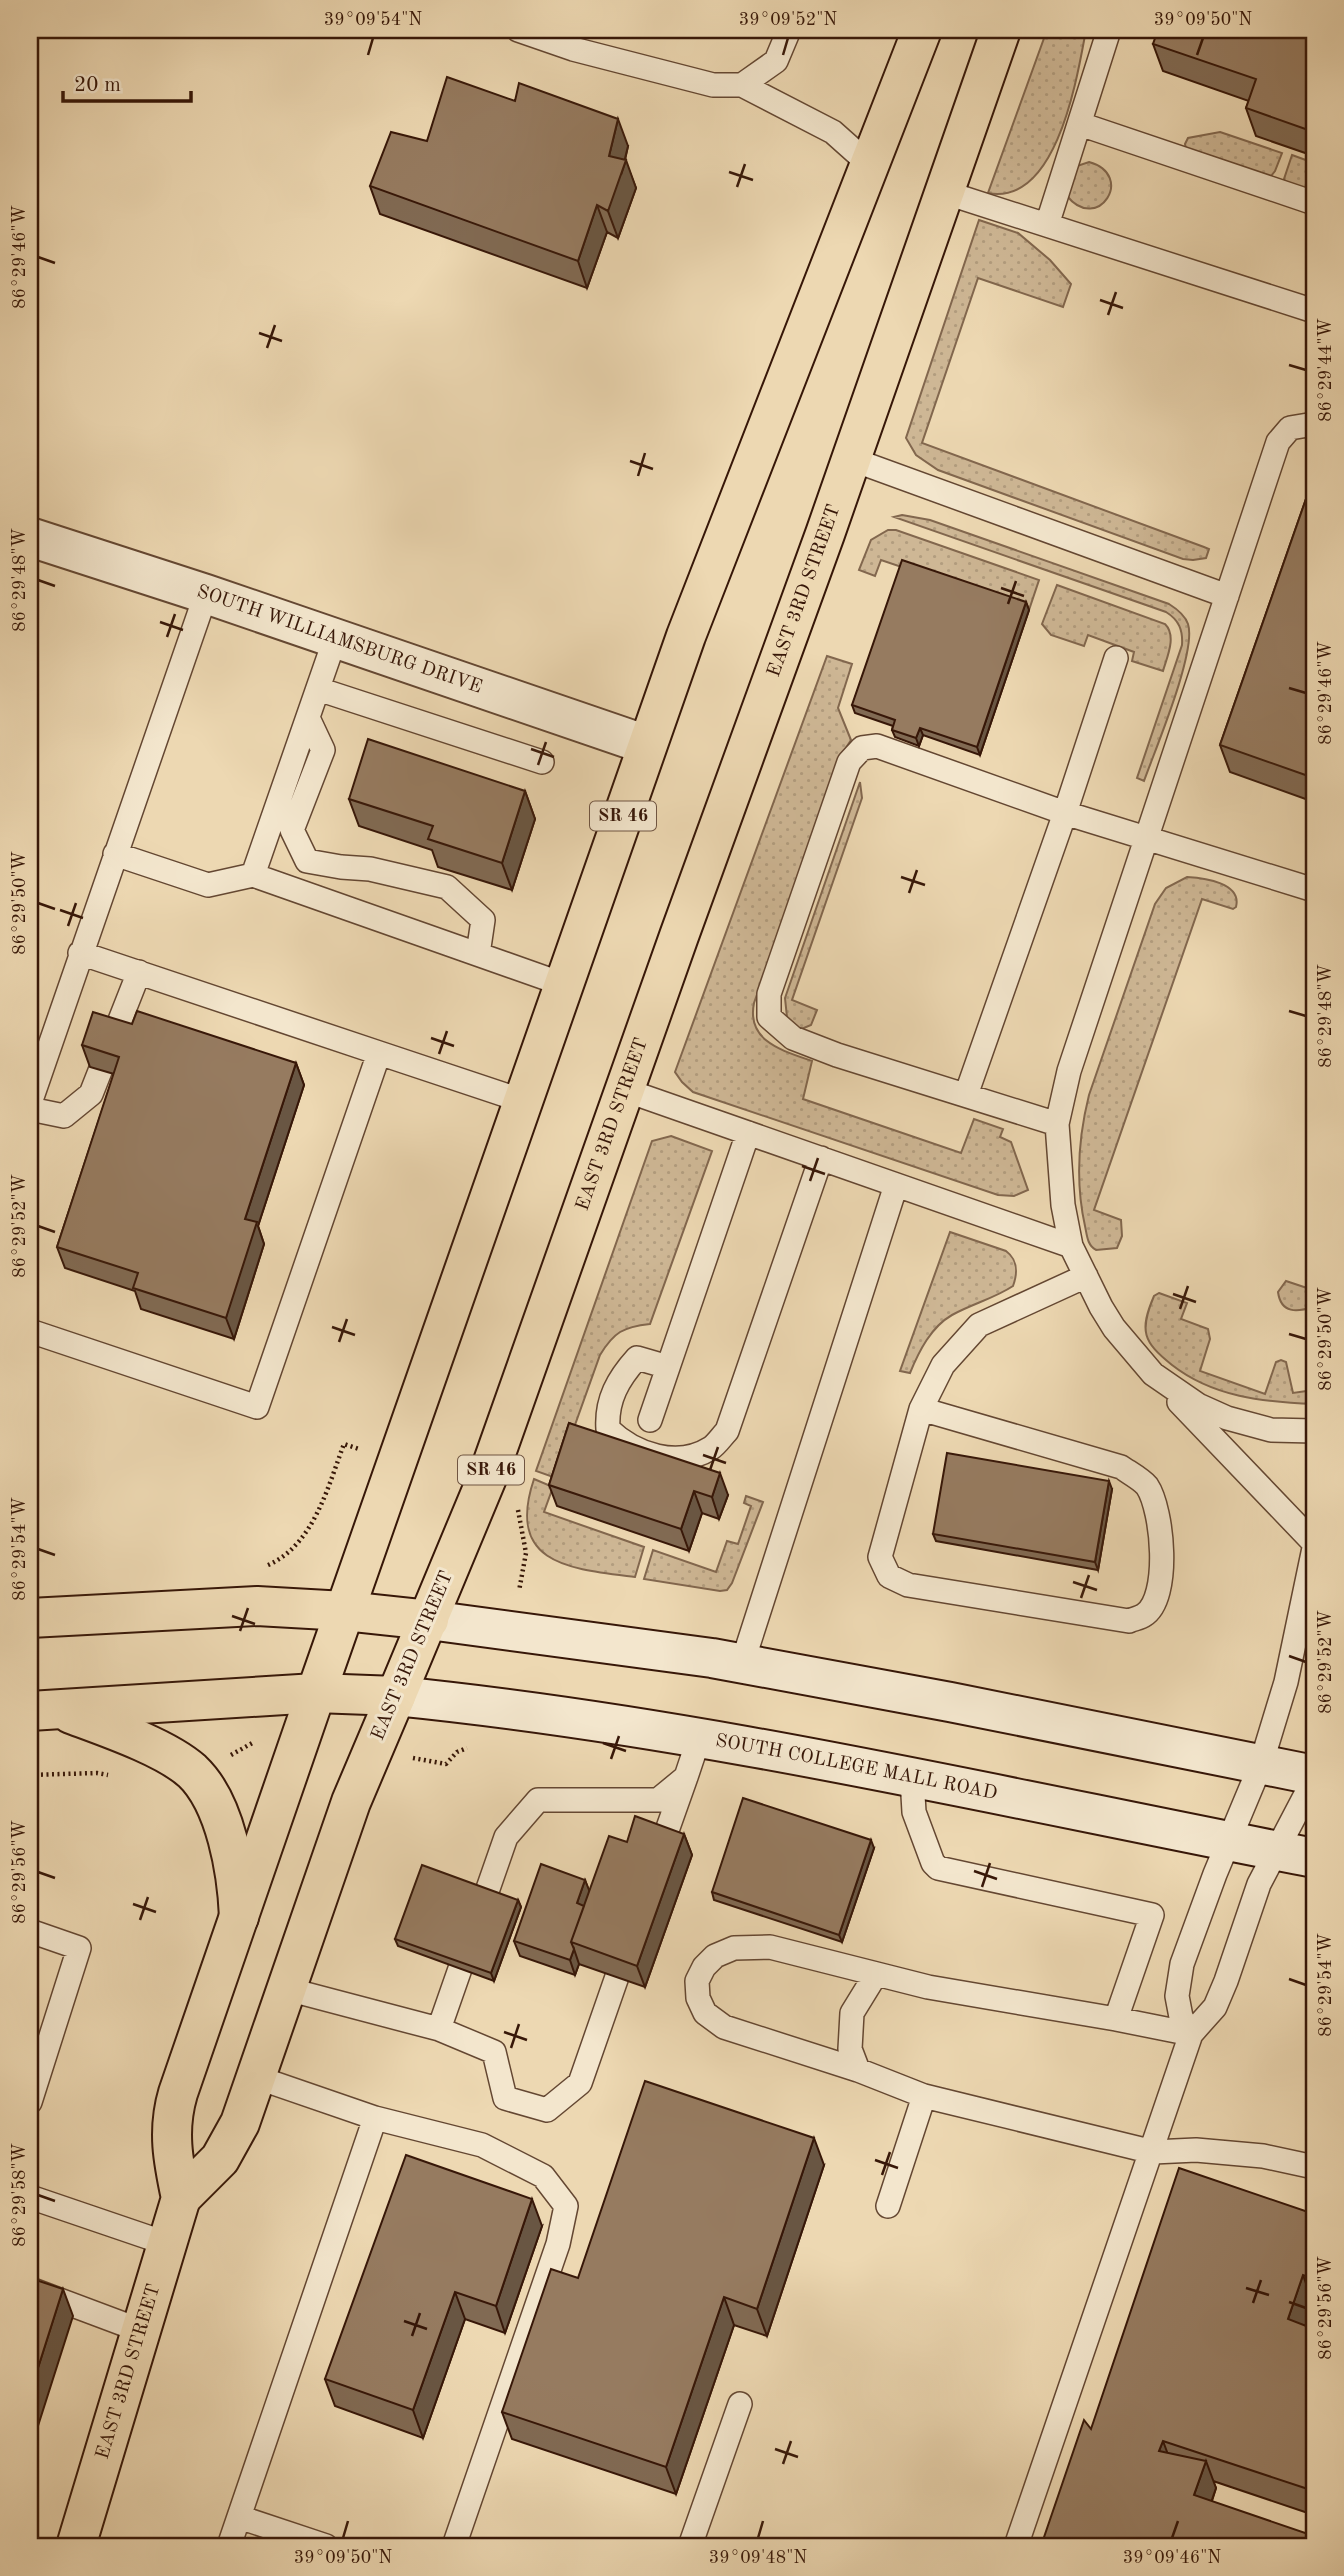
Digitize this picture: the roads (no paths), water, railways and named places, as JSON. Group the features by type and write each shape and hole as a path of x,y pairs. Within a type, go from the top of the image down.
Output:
{"main road":[{"name":"EAST 3RD STREET","path":"76,2546 181,2199 170,2140 178,2092 686,636 922,30"},
{"name":"EAST 3RD STREET","path":"181,2199 205,2176 231,2142 240,2123 351,1802 489,1473 1001,30"},
{"name":"SOUTH WILLIAMSBURG DRIVE","path":"30,537 206,594 647,745"},
{"path":"30,1618 226,1606 345,1611 429,1620 742,1664 950,1702 1314,1777"},
{"path":"45,1710 316,1693 396,1696"},
{"name":"SOUTH COLLEGE MALL ROAD","path":"396,1696 495,1707 699,1738 1314,1858"},
{"path":"45,1710 104,1726 168,1755 199,1778 208,1789 228,1844 236,1881 239,1917"}],"lane":[{"path":"518,30 567,39 713,85 742,85 833,132 870,165"},
{"path":"742,85 776,61 789,30"},
{"path":"1047,225 1110,30"},
{"path":"1080,124 1314,203"},
{"path":"944,192 1314,311"},
{"path":"1191,2034 1181,2017 1177,1996 1182,1964 1228,1841 1261,1764 1286,1682 1314,1545 1153,1374 1114,1328 1101,1307 1071,1246 1063,1205 1057,1124 1069,1071 1278,442 1290,428 1308,425 1314,427"},
{"path":"851,459 1227,596"},
{"path":"30,1104 206,594"},
{"path":"253,875 335,639"},
{"path":"965,1095 1065,813 1116,658"},
{"path":"318,689 542,762"},
{"path":"307,718 323,750 292,830 307,861 370,869 447,887 483,920 478,954"},
{"path":"1057,1124 837,1055 793,1038 769,1017 769,994 849,762 862,748 877,746 1065,813 1314,890"},
{"path":"115,854 208,885 253,875 565,985"},
{"path":"80,953 523,1101"},
{"path":"30,1109 64,1116 91,1094 138,972"},
{"path":"30,1331 257,1406 379,1053"},
{"path":"625,1090 1071,1246"},
{"path":"650,1420 748,1133"},
{"path":"668,1367 637,1358 623,1373 613,1391 607,1411 608,1429 631,1448 671,1459 687,1458 713,1447 727,1431 821,1158"},
{"path":"742,1664 896,1185"},
{"path":"921,1409 1121,1467 1146,1485 1157,1511 1162,1554 1158,1595 1146,1615 1129,1621 908,1585 889,1576 880,1557 921,1409 943,1365 979,1325 1086,1276"},
{"path":"1153,1374 1198,1405 1227,1418 1271,1430 1314,1431"},
{"path":"650,1879 699,1738"},
{"path":"439,2029 506,1837 538,1800 658,1800 686,1777"},
{"path":"1016,2546 1153,2152 1191,2034 1215,2007 1259,1884 1314,1777"},
{"path":"912,1778 914,1812 933,1863 938,1868 1152,1915 1116,2019"},
{"path":"286,1989 439,2029 494,2052 505,2098 547,2110 580,2083 633,1930"},
{"path":"30,1931 79,1948 30,2102"},
{"path":"1191,2034 928,1987 770,1947 734,1948 715,1956 704,1967 697,1981 698,1998 705,2013 724,2027 858,2070 924,2096 1153,2152 1196,2150 1263,2156 1314,2167"},
{"path":"858,2070 850,2049 852,2013 876,1974"},
{"path":"256,2077 375,2118 481,2145 543,2176 566,2206 558,2244 454,2546"},
{"path":"888,2206 924,2096"},
{"path":"229,2546 375,2118"},
{"path":"30,2197 168,2244"},
{"path":"30,2289 142,2331"},
{"path":"690,2546 740,2404"},
{"path":"239,2517 326,2546"}]}
